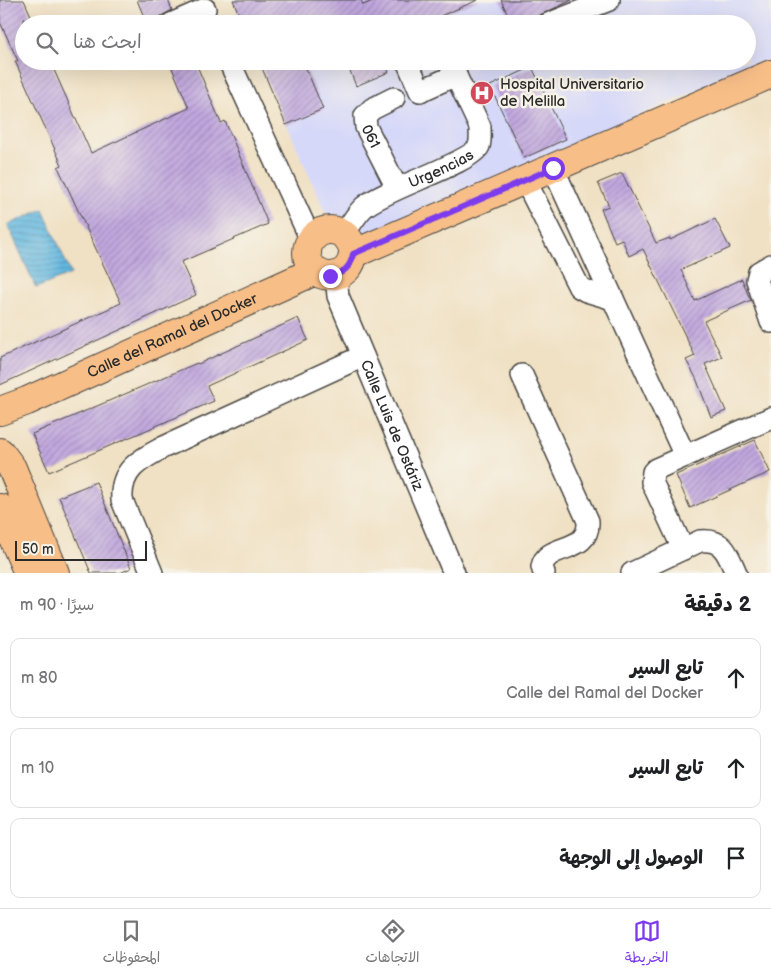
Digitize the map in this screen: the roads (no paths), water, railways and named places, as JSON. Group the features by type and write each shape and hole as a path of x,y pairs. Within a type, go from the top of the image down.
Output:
{"main road":[{"path":"348,244 525,180 771,74"},
{"path":"322,232 337,232 348,244 352,260 346,270 325,273 310,266 307,253 311,240 322,232"},
{"name":"Calle del Ramal del Docker","path":"0,411 325,273"},
{"name":"Calle del Ramal del Docker","path":"0,427 16,418 27,401"},
{"path":"0,452 12,468 54,573"},
{"path":"0,508 28,573"}],"street":[{"path":"571,15 609,0"},
{"path":"233,70 311,240"},
{"name":"Urgencias","path":"410,70 420,91 449,70"},
{"name":"Urgencias","path":"348,244 364,207 397,188 465,158 478,148 481,138 480,127 453,70"},
{"name":"061","path":"394,98 372,109 365,116 366,127 397,188"},
{"path":"553,168 685,456"},
{"path":"525,180 579,287 613,299"},
{"path":"544,216 570,205"},
{"path":"771,266 759,272 757,280 771,322"},
{"name":"Calle Luis de Ostáriz","path":"325,273 338,296 454,573"},
{"path":"152,573 122,500 124,480 129,470 164,448 363,356"},
{"path":"522,376 588,521 589,531 584,538 546,557 542,567 544,573"},
{"path":"683,549 651,477 653,472 771,418"},
{"path":"632,573 660,567 683,549 700,541 708,540 716,542 723,548 736,573"}],"water":[{"path":"43,209 71,274 36,288 8,225"}],"place":[{"name":"Hospital Universitario de Melilla","path":"482,93"}]}
